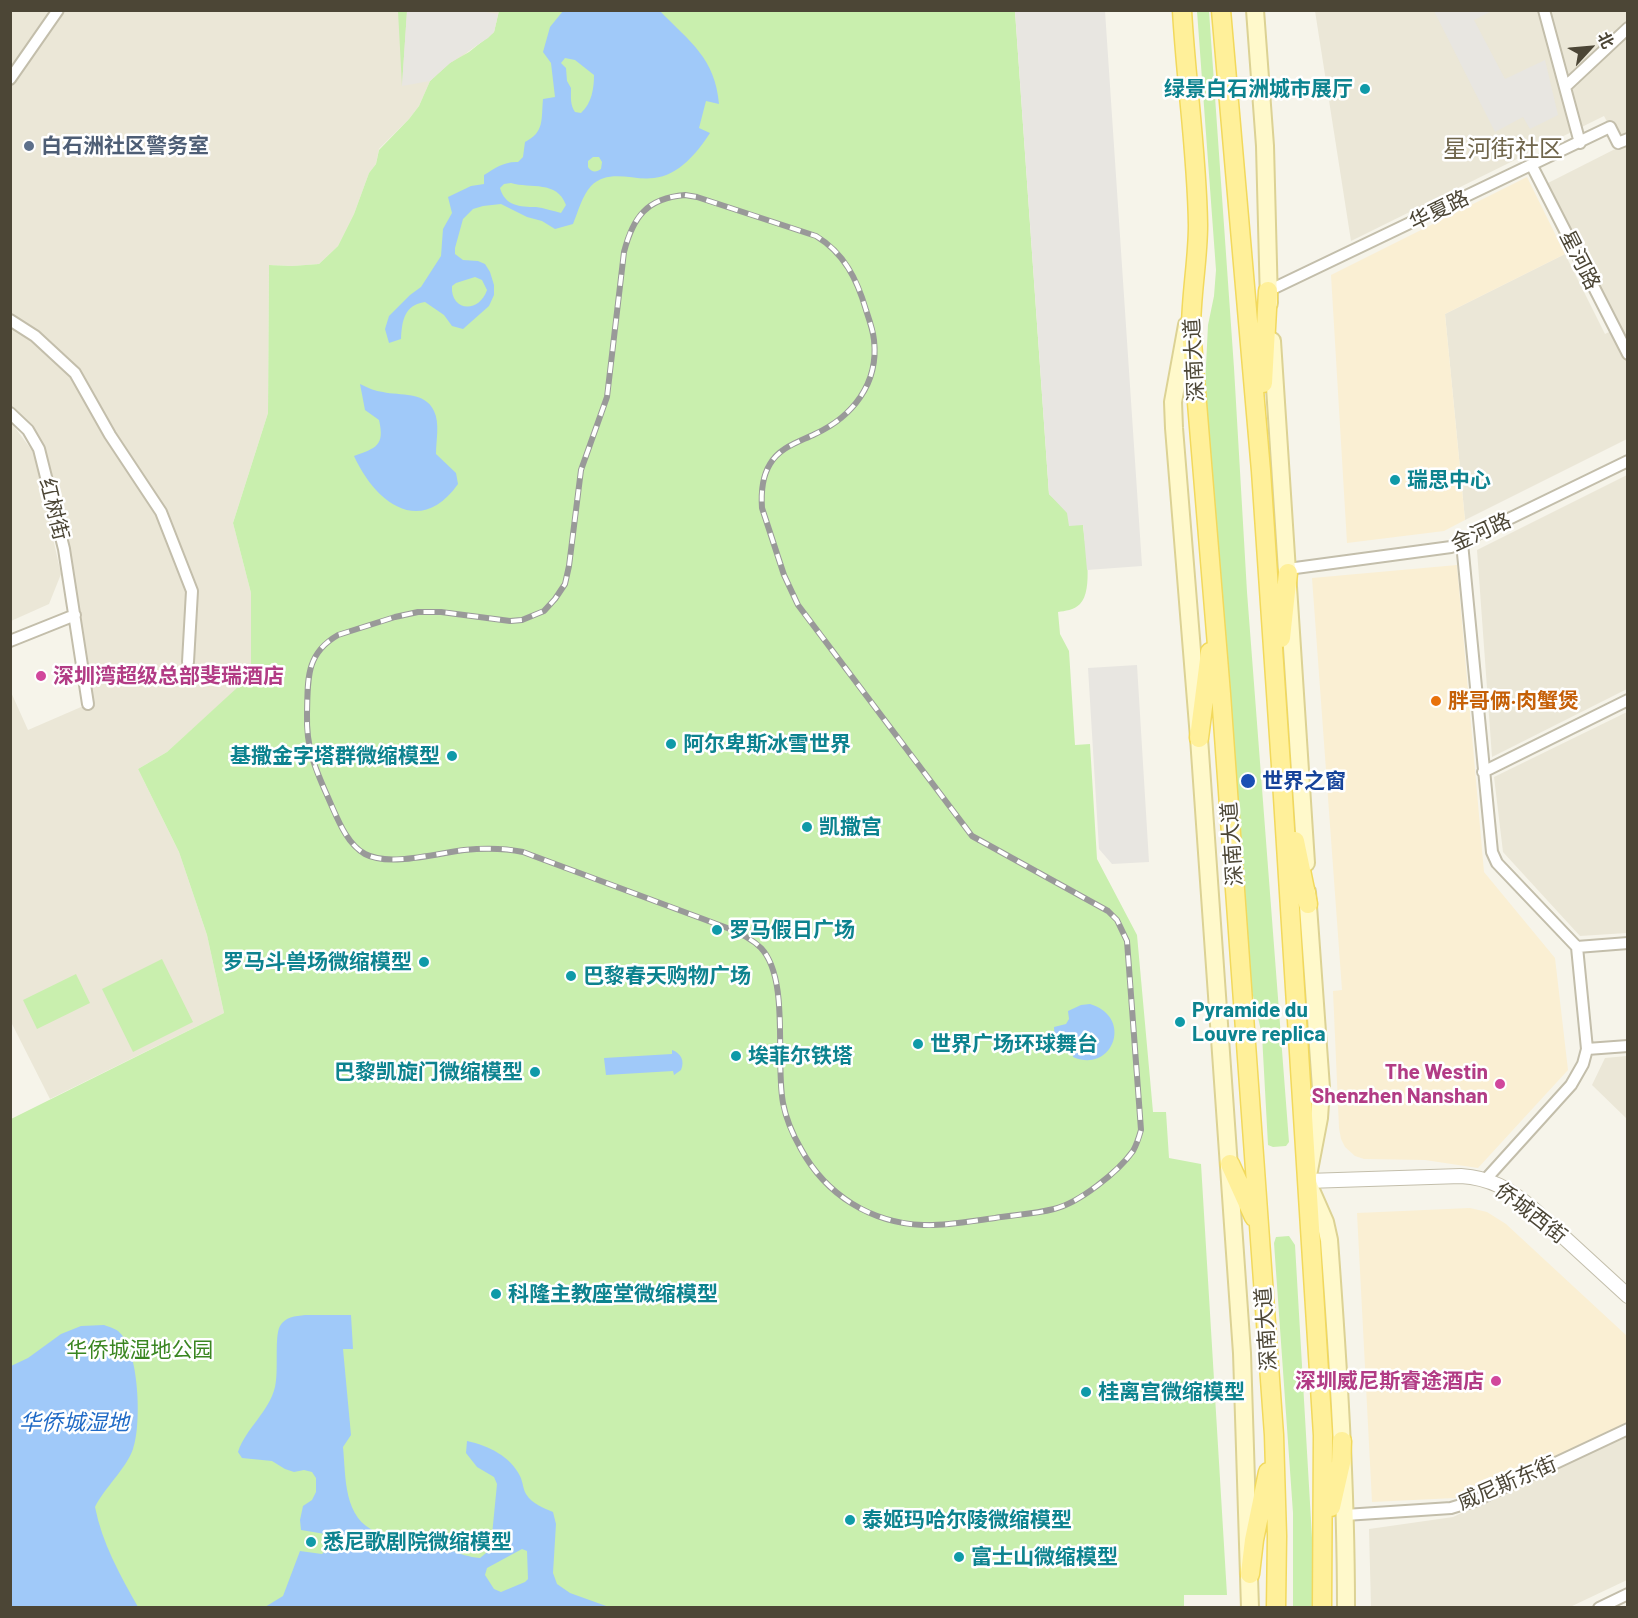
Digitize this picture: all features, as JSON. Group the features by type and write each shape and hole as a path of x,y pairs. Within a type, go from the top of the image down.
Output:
{"main road":[{"name":"深南大道","path":"1182,10 1198,219 1191,301 1191,330 1215,614 1274,1435 1277,1536 1276,1608"},
{"path":"1221,10 1261,471 1282,781 1323,1435 1322,1608"},
{"path":"1255,10 1265,146 1268,291 1321,1088 1319,1118 1307,1181 1325,1222 1329,1240 1341,1391 1346,1608"},
{"path":"1261,471 1263,367 1268,291"},
{"path":"1191,301 1173,402 1174,428 1230,1164 1242,1353 1250,1608"},
{"path":"1275,685 1288,571"},
{"path":"1199,738 1215,614"},
{"path":"1282,781 1308,904"},
{"path":"1230,1164 1259,1226"},
{"path":"1250,1574 1254,1540 1274,1435"},
{"path":"1324,1538 1341,1463 1342,1441"}],"street":[{"path":"10,79 58,10"},
{"path":"1544,10 1580,143"},
{"path":"1565,87 1628,28"},
{"name":"华夏路","path":"1268,291 1610,127 1618,143 1628,139"},
{"name":"星河路","path":"1532,166 1628,354"},
{"path":"10,321 35,336 75,373 110,435 161,512 192,591 188,662"},
{"name":"红树街","path":"10,413 28,430 39,449 64,549 88,704"},
{"name":"金河路","path":"1288,571 1439,549 1462,543 1628,461"},
{"path":"1462,543 1483,772 1494,858 1577,947 1587,1049 1583,1064 1571,1085 1486,1179"},
{"path":"10,641 75,615"},
{"path":"1483,772 1628,700"},
{"path":"1577,947 1628,943"},
{"path":"1587,1049 1628,1046"},
{"name":"侨城西街","path":"1307,1181 1461,1176 1486,1179 1516,1195 1532,1208 1628,1296"},
{"name":"威尼斯东街","path":"1345,1515 1450,1508 1463,1505 1628,1429"},
{"path":"1599,1608 1628,1594"}],"shaded area":[{"path":"11,11 499,11 494,32 430,81 419,106 379,149 376,164 369,173 354,214 338,246 319,264 269,265 268,413 233,523 251,593 252,675 167,752 138,769 179,852 207,935 224,1013 50,1099 11,1022 10,690 28,730 88,704 75,615 39,449 11,413"},
{"path":"407,11 479,11 498,14 494,32 488,38 450,63 430,81 402,86"},
{"path":"1015,11 1105,11 1142,566 1087,570 1083,525 1069,526 1067,513 1049,494"},
{"path":"1315,11 1627,11 1627,139 1618,143 1604,116 1351,241"},
{"path":"1434,11 1492,11 1474,20 1505,79 1545,60 1558,115 1530,129 1523,117 1495,132"},
{"path":"1627,143 1627,439 1465,520 1445,314 1565,254 1605,334 1619,327 1548,183"},
{"path":"1527,177 1565,254 1445,314 1465,520 1444,531 1347,543 1331,275"},
{"path":"10,421 34,453 61,574 49,604 11,621"},
{"path":"1627,475 1627,689 1492,757 1477,550"},
{"path":"1457,565 1484,872 1555,958 1568,1070 1478,1168 1425,1160 1364,1159 1355,1156 1345,1147 1341,1139 1333,991 1342,990 1312,578"},
{"path":"1137,665 1149,862 1112,864 1099,849 1088,668"},
{"path":"1627,712 1627,933 1580,936 1503,852 1494,777"},
{"path":"1628,1056 1627,1119 1592,1085 1605,1058"},
{"name":"深圳威尼斯睿途酒店","path":"1470,1208 1487,1212 1506,1224 1627,1336 1627,1425 1484,1492 1455,1498 1372,1502 1357,1213"},
{"path":"1627,1436 1627,1580 1570,1607 1371,1607 1369,1529 1453,1517"}],"green space":[{"path":"398,11 407,11 402,86"},
{"name":"华侨城湿地公园","path":"499,11 1015,11 1049,494 1083,525 1088,567 1087,589 1080,604 1072,609 1058,612 1060,634 1069,651 1075,745 1090,744 1097,859 1137,935 1153,1112 1166,1112 1169,1158 1201,1164 1227,1595 1184,1595 1184,1608 11,1608 11,1119 224,1013 207,935 179,852 138,769 167,752 251,675 251,593 233,523 268,413 269,265 319,264 338,246 354,214 369,173 376,164 379,150 419,106 430,81 450,63 469,52 494,32"},
{"path":"1197,11 1209,11 1247,592 1289,1142 1286,1146 1273,1147 1268,1145 1262,1035 1248,974 1204,406 1208,325 1216,270"},
{"path":"162,959 193,1022 133,1052 102,989"},
{"path":"76,974 90,1003 37,1029 23,1000"},
{"path":"1289,1236 1295,1245 1313,1555 1312,1607 1293,1607 1293,1513 1274,1243 1276,1237"}],"water":[{"path":"563,11 660,11 691,42 712,74 719,104 706,101 699,128 710,133 700,148 671,173 654,178 613,176 598,181 585,194 573,224 555,229 501,204 473,209 463,219 455,254 463,260 485,264 494,285 494,295 489,306 463,329 452,326 444,315 425,302 418,304 408,310 402,326 401,339 389,343 385,329 389,316 421,287 441,256 443,229 452,213 448,197 471,186 484,184 484,175 500,166 518,162 523,157 525,142 539,129 543,99 555,97 551,63 543,52 550,27","holes":["565,58 575,60 594,75 592,95 588,105 581,113 575,112 572,107 571,88 567,81 566,68 561,63","593,157 599,157 602,162 601,169 591,170 588,167 588,161","504,184 550,189 562,197 566,205 561,213 514,204 505,199 502,194 500,188","475,277 482,280 487,290 478,303 472,306 460,305 455,301 453,294 452,286"]},
{"path":"360,384 377,391 418,397 425,400 434,411 437,421 436,454 456,473 458,484 443,500 429,509 414,511 400,508 386,499 363,473 354,456 377,445 380,441 381,429 379,420 365,410"},
{"path":"1090,1004 1104,1011 1112,1020 1115,1031 1108,1051 1099,1058 1087,1060 1073,1057 1069,1047 1055,1045 1054,1027 1066,1024 1069,1019 1068,1011"},
{"path":"672,1050 680,1055 683,1064 681,1070 674,1075 673,1071 606,1075 604,1058 672,1054"},
{"path":"301,1315 351,1315 353,1349 343,1349 351,1435 343,1447 348,1496 358,1517 366,1526 383,1534 427,1541 480,1558 491,1545 497,1484 494,1477 477,1467 466,1453 467,1441 483,1446 505,1457 516,1469 525,1492 531,1500 553,1512 556,1524 553,1573 557,1584 570,1593 609,1607 265,1607 283,1596 300,1551 322,1554 328,1545 325,1534 301,1530 300,1520 303,1506 312,1500 316,1492 316,1478 312,1472 304,1470 294,1472 272,1461 242,1458 238,1452 246,1435 268,1404 275,1387 277,1338 280,1326 287,1319","holes":["522,1549 527,1551 528,1579 501,1592 494,1589 485,1575 487,1568"]},
{"name":"华侨城湿地","path":"104,1325 115,1329 126,1342 135,1371 138,1406 133,1449 121,1471 95,1507 107,1546 138,1607 11,1607 11,1366 28,1358 61,1334 81,1326"}],"railway":[{"path":"685,195 816,236 826,243 842,259 854,277 872,328 874,340 872,371 860,397 841,418 828,427 779,453 767,469 764,480 762,508 784,575 798,605 972,836 1108,911 1117,920 1127,941 1141,1130 1133,1151 1118,1168 1086,1194 1064,1206 959,1223 923,1225 886,1219 852,1204 823,1180 811,1165 788,1121 781,1085 779,999 776,979 770,962 758,945 730,929 523,852 479,849 400,859 375,858 359,850 344,831 316,770 308,738 307,702 310,669 319,651 327,642 338,635 418,612 441,612 510,621 522,620 544,611 565,584 581,470 607,397 624,252 637,219 651,205 661,200 685,195"}],"place":[{"name":"绿景白石洲城市展厅","path":"1365,89"},
{"name":"白石洲社区警务室","path":"29,146"},
{"name":"瑞思中心","path":"1395,480"},
{"name":"深圳湾超级总部斐瑞酒店","path":"41,676"},
{"name":"胖哥俩·肉蟹煲","path":"1436,701"},
{"name":"阿尔卑斯冰雪世界","path":"671,744"},
{"name":"基撒金字塔群微缩模型","path":"452,756"},
{"name":"世界之窗","path":"1248,781"},
{"name":"凯撒宫","path":"807,827"},
{"name":"罗马假日广场","path":"717,930"},
{"name":"罗马斗兽场微缩模型","path":"424,962"},
{"name":"巴黎春天购物广场","path":"571,976"},
{"name":"Pyramide du Louvre replica","path":"1180,1022"},
{"name":"世界广场环球舞台","path":"918,1044"},
{"name":"埃菲尔铁塔","path":"736,1056"},
{"name":"巴黎凯旋门微缩模型","path":"535,1072"},
{"name":"The Westin Shenzhen Nanshan","path":"1500,1084"},
{"name":"科隆主教座堂微缩模型","path":"496,1294"},
{"name":"深圳威尼斯睿途酒店","path":"1496,1381"},
{"name":"桂离宫微缩模型","path":"1086,1392"},
{"name":"泰姬玛哈尔陵微缩模型","path":"850,1520"},
{"name":"悉尼歌剧院微缩模型","path":"311,1542"},
{"name":"富士山微缩模型","path":"959,1557"}],"district":[{"name":"星河街社区","path":"1503,149"}]}
